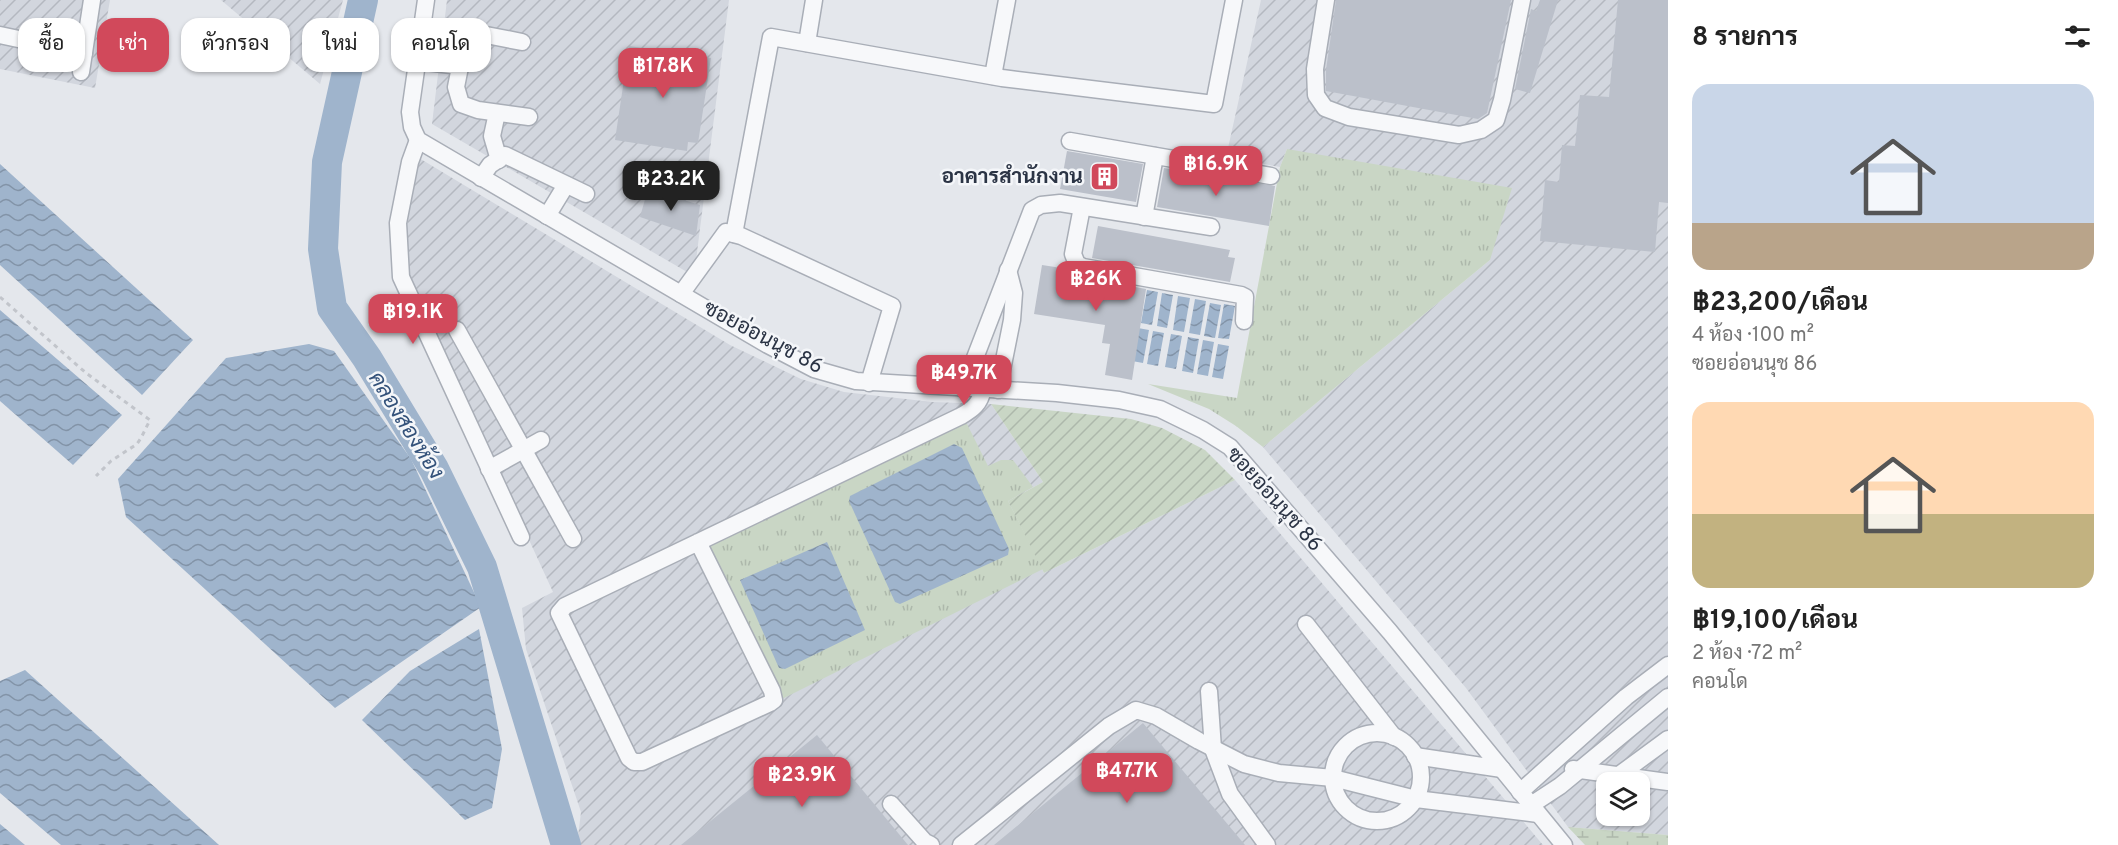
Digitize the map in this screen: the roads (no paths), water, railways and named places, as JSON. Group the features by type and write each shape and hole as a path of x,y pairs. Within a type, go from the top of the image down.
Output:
{"street":[{"path":"85,46 92,0"},
{"path":"423,18 426,0"},
{"path":"807,43 814,0"},
{"path":"993,76 1007,0"},
{"path":"734,234 771,36 993,76 1214,104 1234,0"},
{"path":"1326,0 1315,69 1316,95 1325,108 1349,117 1459,135 1482,130 1496,120 1522,0"},
{"path":"0,35 18,39"},
{"path":"491,36 522,42"},
{"path":"415,72 410,112 412,127 418,140 398,224 401,277 521,537"},
{"path":"459,72 456,87 461,104 478,110 529,117"},
{"path":"497,113 492,136 499,160"},
{"name":"ซอยอ่อนนุช 86","path":"418,140 768,345 814,369 869,383 1066,394 1119,400 1160,409 1203,430 1230,447 1390,632 1564,845"},
{"path":"1070,141 1271,176"},
{"path":"481,178 490,165 506,155 586,194"},
{"path":"1144,217 1155,156"},
{"path":"547,216 567,185"},
{"path":"963,388 1032,210 1041,205 1060,203 1211,227"},
{"path":"1082,207 1073,254 1077,264 1083,267 1241,295 1245,297 1244,321"},
{"path":"681,294 726,232 891,306 869,383"},
{"path":"698,542 772,691 774,700 642,762 634,762 629,758 562,624 559,613 565,606 698,542 960,416 977,404 991,390 1012,320 1014,293 1008,270"},
{"path":"457,330 573,540"},
{"path":"489,469 541,440"},
{"path":"1306,624 1394,736 1406,744 1415,756 1420,770 1420,785 1416,799 1406,810 1380,821 1353,814 1336,792 1333,778 1335,764 1341,751 1351,741 1364,735 1379,733 1394,736"},
{"path":"1520,792 1626,697 1668,665"},
{"path":"1209,691 1214,749 1230,794 1267,845"},
{"path":"961,845 1109,726 1136,710 1156,716 1244,764 1280,773 1333,778 1416,799 1535,810 1579,770 1668,698"},
{"path":"1623,772 1668,739"},
{"path":"1415,756 1502,769"},
{"path":"1548,766 1596,772"},
{"path":"1650,779 1668,782"},
{"path":"891,804 925,842 931,845"}],"water":[{"path":"0,164 193,340 142,395 0,265"},
{"path":"1147,290 1158,292 1152,325 1141,323"},
{"path":"1162,293 1173,295 1167,328 1157,326"},
{"path":"1178,296 1190,298 1184,332 1173,330"},
{"path":"1195,299 1206,301 1200,335 1189,333"},
{"path":"1210,303 1221,305 1215,338 1204,336"},
{"path":"1224,304 1235,306 1229,339 1218,338"},
{"path":"0,310 122,415 73,465 0,401"},
{"path":"1138,328 1149,330 1143,363 1132,361"},
{"path":"1153,331 1164,333 1158,366 1147,364"},
{"path":"1171,334 1182,336 1176,369 1165,367"},
{"path":"1188,337 1199,339 1193,373 1182,371"},
{"path":"1203,340 1214,342 1208,376 1197,374"},
{"path":"309,344 334,351 411,459 481,607 335,708 126,517 118,479 226,358"},
{"path":"1218,344 1229,346 1223,379 1212,377"},
{"path":"954,444 962,448 1009,549 1008,555 900,604 895,602 849,501 850,496"},
{"path":"827,542 865,630 785,669 779,668 740,580"},
{"path":"479,629 502,749 492,808 465,820 362,720 410,671"},
{"path":"25,670 219,845 61,845 0,793 0,681"},
{"path":"0,824 25,845 0,845"}],"waterway":[{"name":"คลองสองห้อง","path":"363,0 327,162 323,249 332,308 367,358 434,469 482,567 566,845"}],"place":[{"name":"อาคารสำนักงาน","path":"1104,177"}]}
